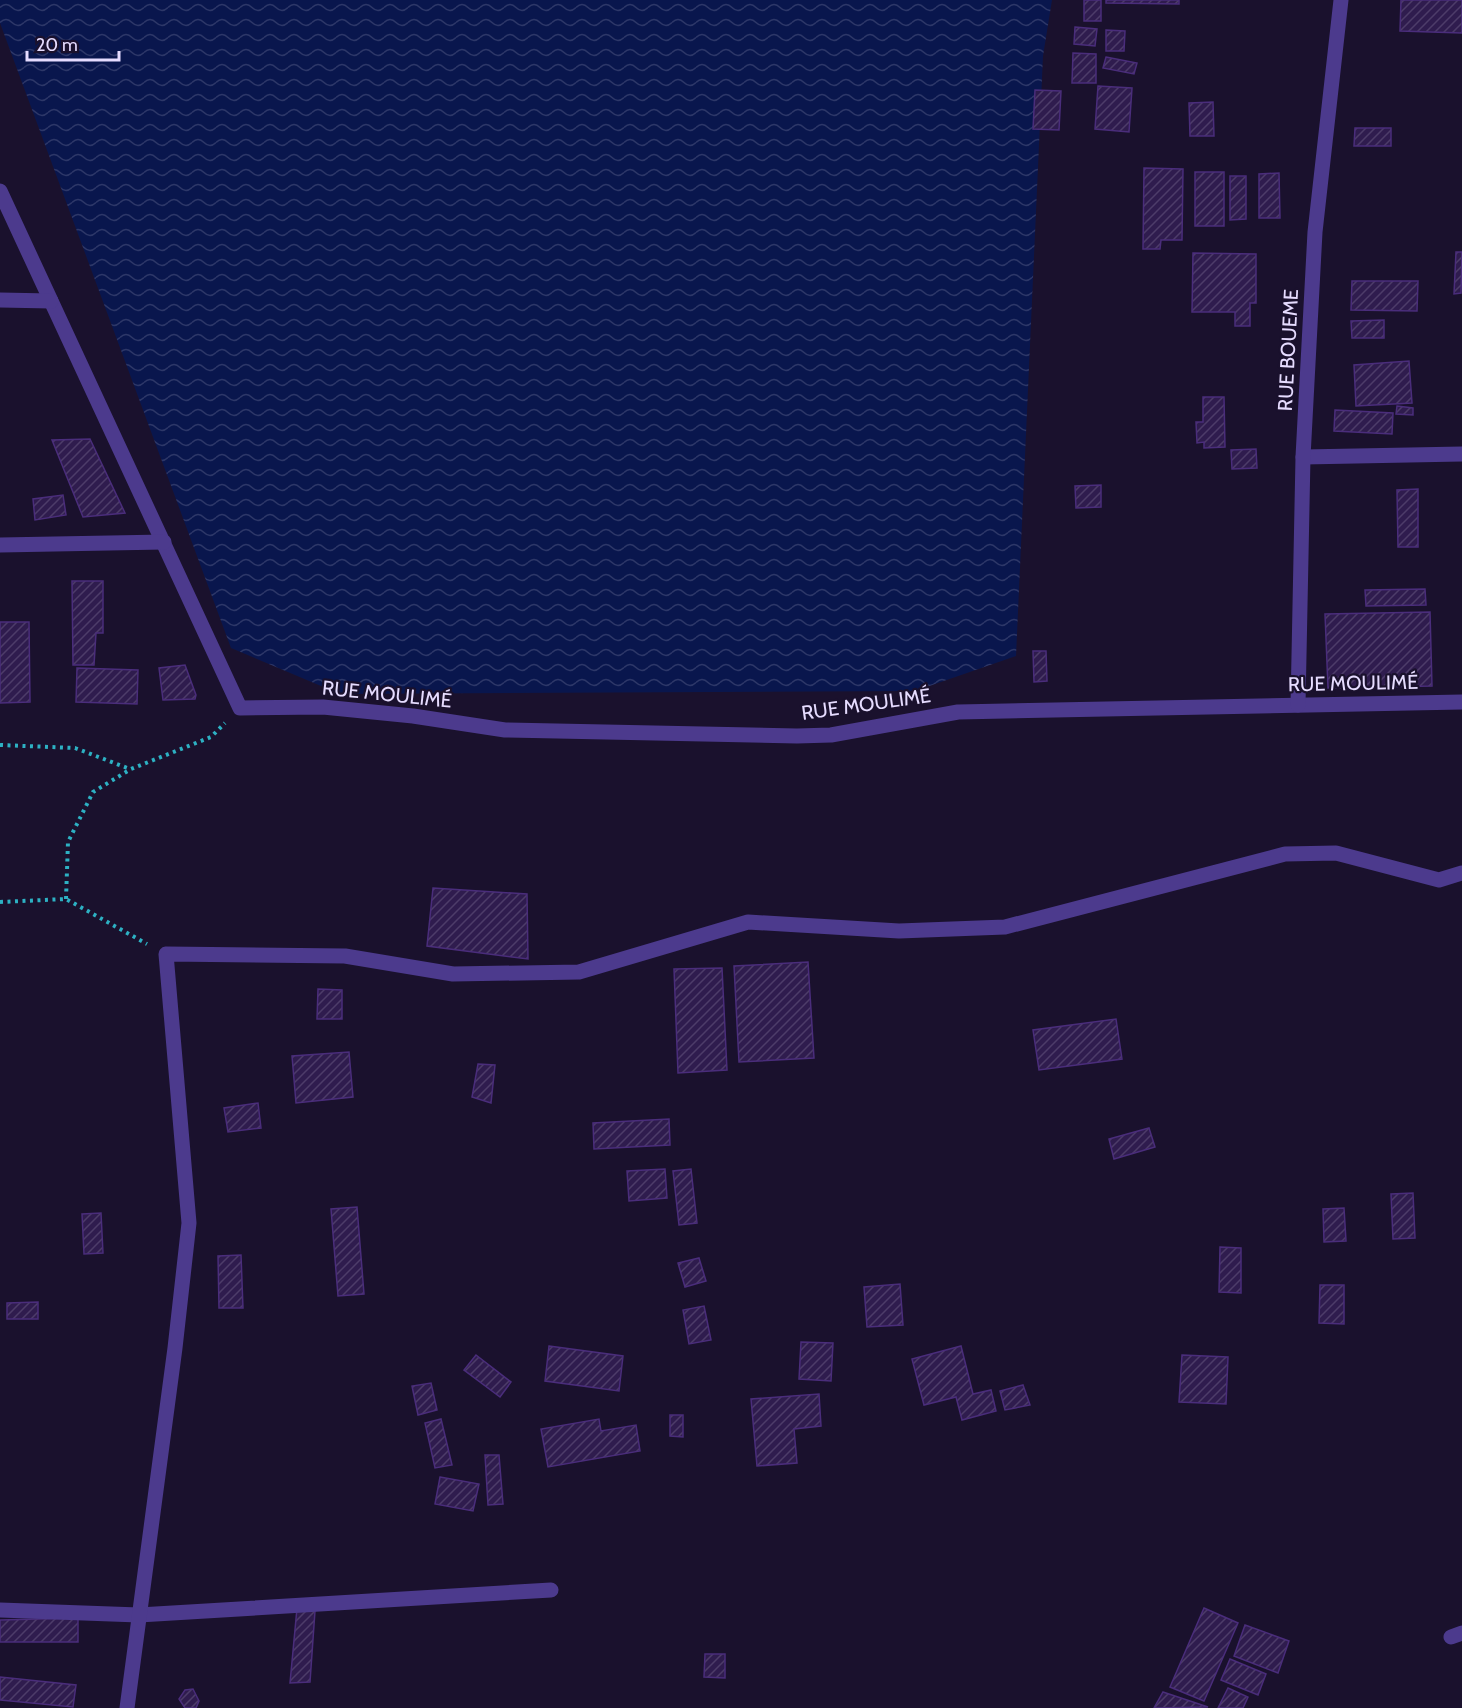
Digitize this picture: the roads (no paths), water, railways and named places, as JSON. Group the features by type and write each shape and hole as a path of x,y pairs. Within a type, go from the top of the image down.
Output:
{"street":[{"name":"RUE BOUEME","path":"1298,705 1303,457 1315,232 1341,0"},
{"path":"0,191 164,542 0,544"},
{"path":"0,300 51,301"},
{"path":"1303,457 1462,454"},
{"name":"RUE MOULIMÉ","path":"164,542 240,708 323,707 413,716 505,730 797,736 831,735 958,712 1462,702"},
{"path":"127,1708 175,1348 189,1223 166,954 345,956 453,974 579,972 748,922 899,931 1005,927 1285,854 1336,853 1439,880 1462,873"},
{"path":"0,1610 139,1615 551,1590"}],"water":[{"path":"0,0 1052,0 1043,56 1016,656 915,691 340,694 231,648 0,23"}]}
